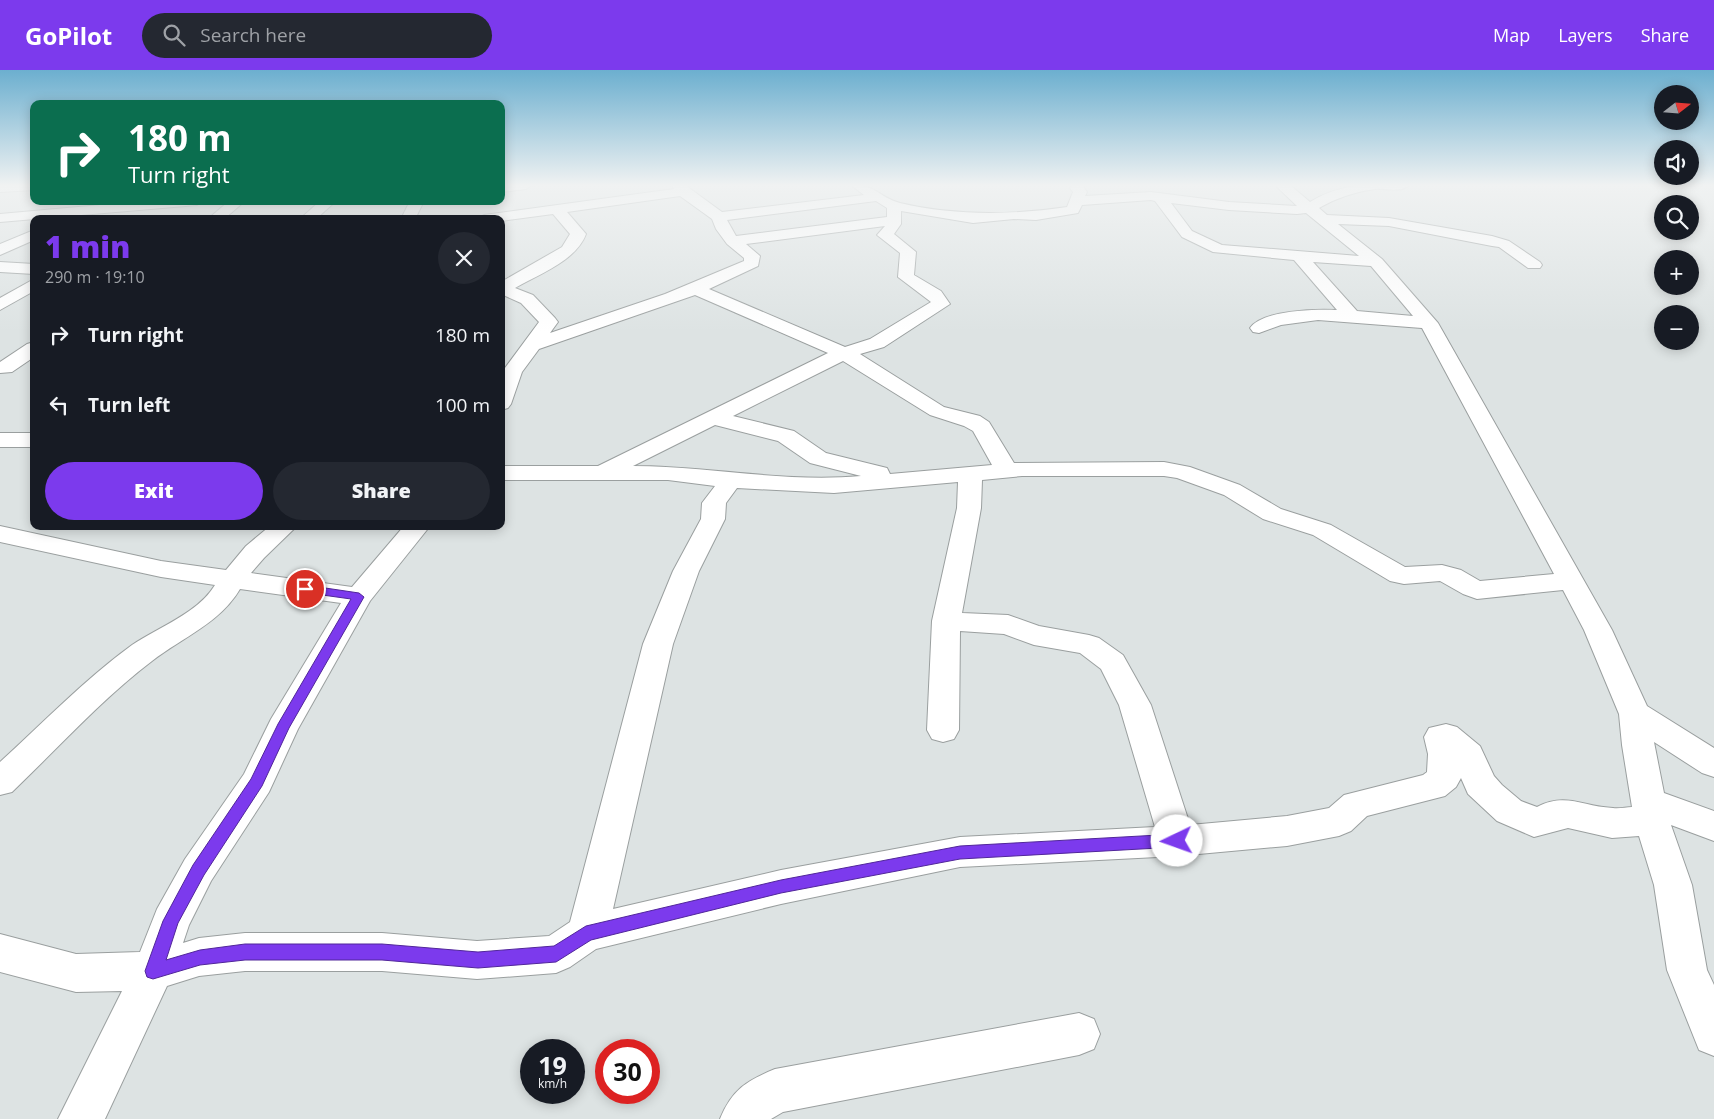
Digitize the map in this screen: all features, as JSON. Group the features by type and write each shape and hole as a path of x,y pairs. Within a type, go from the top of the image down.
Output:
{"street":[{"path":"505,286 568,250 575,242 578,234"},
{"path":"532,346 641,310 696,289 752,263 752,256 732,241 727,234"},
{"path":"732,241 781,234"},
{"path":"603,472 844,354 877,342 941,304 936,294 912,283 906,277 908,252 885,234"},
{"path":"1186,234 1206,244 1238,252 1376,262"},
{"path":"1342,234 1376,262 1429,323 1598,630 1635,714 1638,745 1650,811 1673,885 1687,970 1714,1035"},
{"path":"1457,234 1504,244 1534,265"},
{"path":"0,250 30,236"},
{"path":"1299,256 1352,316"},
{"path":"0,267 30,269"},
{"path":"0,305 30,286"},
{"path":"505,289 527,298 548,322 532,346 507,372"},
{"path":"696,289 844,354 938,411 972,421 981,427 1007,470"},
{"path":"1259,328 1291,316 1352,316 1429,323"},
{"path":"5,368 30,351"},
{"path":"714,418 786,436 844,475"},
{"path":"0,440 30,440"},
{"path":"505,473 603,472 685,475 701,488 723,492 768,484 844,475 909,479 1007,470 1071,468 1104,471 1145,468 1182,472 1232,490 1272,514 1322,530 1399,575 1407,577 1440,573 1451,576 1464,585 1477,590 1572,580"},
{"path":"943,730 946,622 969,508 970,473"},
{"path":"586,933 596,901 658,644 686,571 713,519 723,492"},
{"path":"0,782 104,685 142,653 204,613 221,598 233,578 255,552 280,530"},
{"path":"81,1119 153,971 171,921 198,870 257,782 287,720 359,597 415,530"},
{"path":"0,534 160,569 359,597"},
{"path":"946,622 1008,625 1034,635 1089,645 1112,662 1135,705 1177,841"},
{"path":"1635,714 1714,764"},
{"path":"0,953 76,973 153,971 200,957 245,952 382,952 478,960 556,954 586,933 781,887 960,852 1177,841 1288,831 1340,821 1356,805 1432,786 1444,778 1444,754 1440,737 1446,736 1468,755 1480,784 1490,796 1509,811 1534,822 1541,822 1554,815 1568,814 1612,824 1650,811 1714,826"},
{"path":"743,1119 754,1104 775,1091 1079,1034"}],"route":[{"path":"305,589 359,597 317,665 282,728 257,782 198,870 171,921 153,971 200,957 245,952 382,952 478,960 556,954 586,933 781,887 960,852 1177,841"}]}
